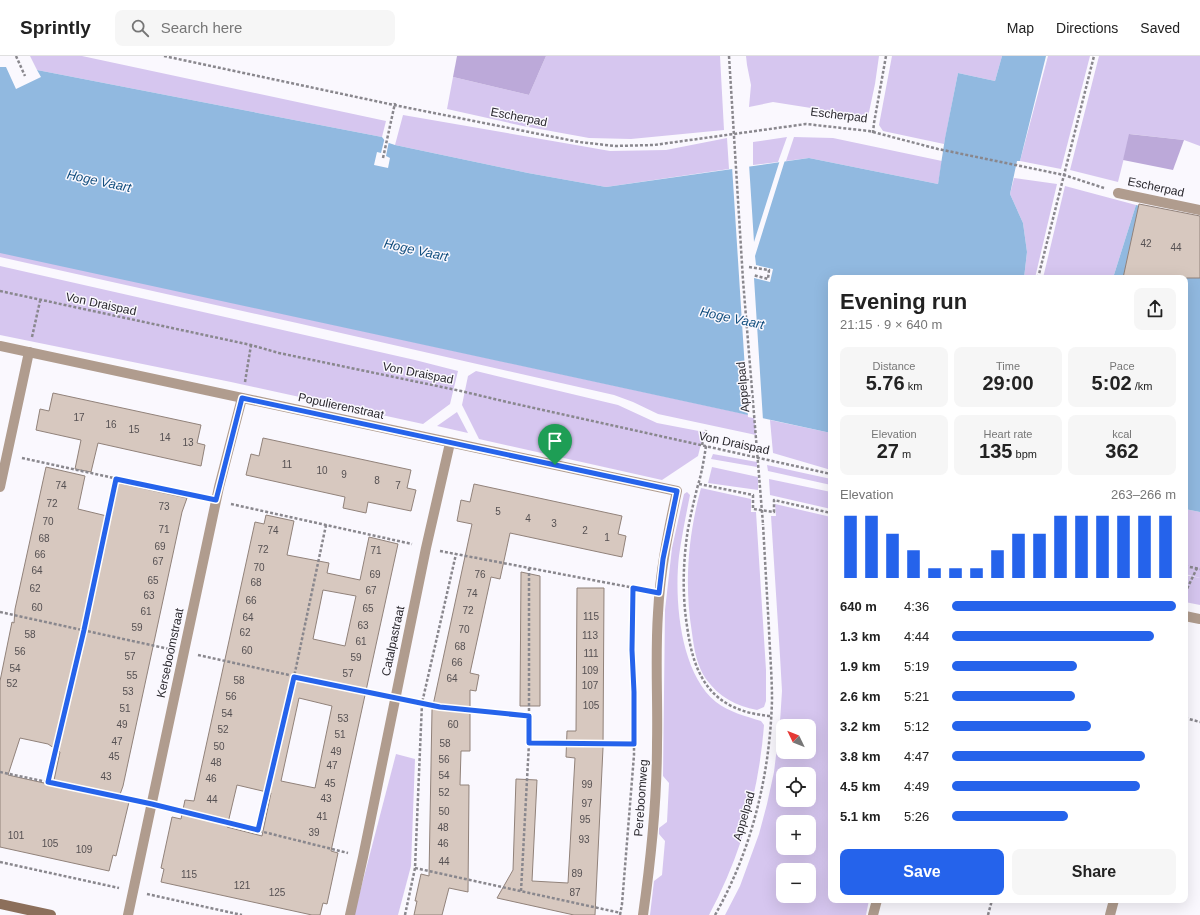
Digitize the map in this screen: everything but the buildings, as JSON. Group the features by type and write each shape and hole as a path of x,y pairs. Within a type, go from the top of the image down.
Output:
{"street":[{"name":"Escherpad","path":"1118,193 1200,210"},
{"name":"Populierenstraat","path":"0,346 677,491"},
{"path":"0,487 29,352"},
{"name":"Kerseboomstraat","path":"128,915 216,500 242,398"},
{"name":"Catalpastraat","path":"350,915 426,548 450,443"},
{"name":"Pereboomweg","path":"642,915 653,823 657,745 657,635 659,593 663,559 677,491"},
{"path":"1188,617 1200,619"},
{"path":"874,915 876,903"},
{"path":"1110,915 1113,903"},
{"path":"0,904 51,915"}],"path":[{"path":"16,56 25,76"},
{"name":"Escherpad","path":"165,56 579,142 615,146 654,145 806,124 841,127 874,132 938,150 1064,175 1118,193"},
{"name":"Appelpad","path":"715,915 735,875 750,834 759,803 765,773 772,700 763,524 743,280 729,56"},
{"name":"Escherpad","path":"874,132 874,123 886,56"},
{"path":"1039,275 1094,56"},
{"path":"382,158 395,104"},
{"path":"749,267 769,270 768,279 752,275"},
{"name":"Von Draispad","path":"0,291 40,301 251,345 301,358 461,391 828,473"},
{"path":"29,352 40,301"},
{"path":"242,398 251,345"},
{"path":"706,430 699,484 689,522 684,567 684,610 693,658 705,683 712,692 723,701 737,709 770,716"},
{"path":"7,455 216,500 426,548 659,593"},
{"path":"48,782 84,630 116,479"},
{"path":"699,484 753,496 753,509 774,512 774,500 828,512"},
{"path":"258,830 294,677 326,525"},
{"path":"405,915 415,868 422,703 456,554"},
{"path":"1188,567 1198,569 1188,587"},
{"path":"521,891 529,743 529,568"},
{"path":"415,868 621,914 634,744 632,650 633,588"},
{"path":"0,612 294,677 440,707 529,716"},
{"path":"1188,719 1200,722"},
{"path":"529,743 634,744"},
{"path":"0,772 152,804 363,857"},
{"path":"988,915 991,903"}],"shaded area":[{"path":"30,56 82,56 386,121 382,137 37,70"},
{"path":"457,56 546,56 529,95 453,77"},
{"path":"546,56 720,56 724,130 631,139 589,138 523,126 447,109 453,77 529,95"},
{"path":"746,56 879,56 868,117 773,102 749,107 751,85"},
{"path":"892,56 1002,56 995,81 958,73 944,144 883,131 879,125"},
{"path":"1048,56 1090,56 1061,169 1020,161"},
{"path":"1099,56 1200,56 1200,146 1184,140 1130,134 1118,182 1070,170"},
{"path":"403,115 610,151 666,150 727,138 729,169 606,187 528,173 395,145"},
{"path":"1129,134 1184,140 1173,170 1123,160"},
{"path":"787,137 778,162 753,165 753,142"},
{"path":"794,137 833,138 942,161 938,184 809,158 786,161"},
{"path":"1014,178 1057,184 1036,275 1024,275 1027,252 1023,223 1010,194"},
{"path":"1065,186 1136,205 1114,275 1044,275"},
{"path":"0,252 754,416 756,435 658,414 614,395 0,257"},
{"path":"0,266 458,371 450,404 423,424 231,382 0,335"},
{"path":"476,371 618,405 657,423 704,432 698,456 662,480 479,439 462,405 468,376"},
{"path":"457,412 468,433 437,426"},
{"path":"770,420 828,432 828,469 773,453"},
{"path":"713,454 757,462 757,467 711,459"},
{"path":"767,465 828,478 828,484 768,471"},
{"path":"712,467 758,477 758,490 708,483"},
{"path":"769,479 828,491 828,508 770,495"},
{"path":"701,488 751,499 751,512 756,512 766,670 766,701 764,707 757,710 728,700 716,691 700,669 696,657 688,596 688,578 690,542"},
{"path":"687,492 690,495 679,556 678,593 682,634 687,654 694,673 704,689 716,702 732,711 761,721 764,725 762,750 747,823 730,870 709,915 650,915 654,881 662,875 665,841 659,834 659,828 667,822 669,783 663,776 665,610 672,548 684,494"},
{"path":"775,504 828,516 828,903 868,903 866,915 725,915 740,886 759,834 774,772 776,755 776,759 816,759 816,719 780,719 782,691 771,516 776,516"},
{"path":"1188,510 1200,512 1200,578 1188,575"},
{"path":"1188,576 1200,578 1200,605 1188,603"},
{"path":"396,754 415,759 411,866 398,915 354,915"}],"water":[{"name":"Hoge Vaart","path":"1002,56 1046,56 1020,161 1017,161 1010,194 1023,223 1027,252 1024,275 828,275 828,432 0,253 0,67 6,67 16,89 41,77 37,70 382,137 386,142 395,145 528,173 606,187 809,158 938,184 945,138 958,73 995,81"},
{"path":"1136,205 1200,219 1200,512 1188,510 1188,275 1114,275"}],"pier":[{"path":"385,137 389,141 386,156 390,158 388,168 374,165 377,152 381,153"},
{"path":"780,160 785,160 755,256 756,265 773,269 770,282 754,278 763,420 748,417 732,166 749,164 754,242"}],"route":[{"path":"242,398 555,465 677,491 663,559 659,593 633,588 632,650 634,744 529,743 529,716 440,707 294,677 258,830 152,804 48,782 84,630 116,479 216,500 242,398"}]}
